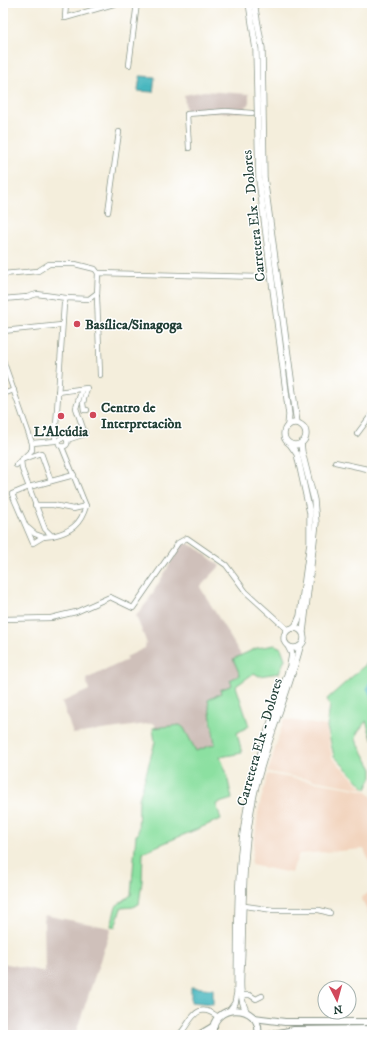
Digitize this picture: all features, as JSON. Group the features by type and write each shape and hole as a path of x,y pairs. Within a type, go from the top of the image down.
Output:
{"highway":[{"path":"213,1035 214,1026 218,1017 230,1010 246,1011 254,1018 258,1025 258,1035"},
{"path":"254,1018 285,1022 372,1022"},
{"path":"199,1035 214,1026"},
{"path":"269,1035 294,1030 372,1029"}],"main road":[{"name":"Carretera Elx - Dolores","path":"249,3 257,54 259,179 289,415 288,425"},
{"name":"Carretera Elx - Dolores","path":"254,3 262,48 264,177 297,423"},
{"path":"290,444 297,445 301,443 305,437 305,431 302,426 297,423 288,425 284,430 284,436 297,454 310,513 310,543 300,616 296,625 284,635 284,641 289,648 300,647 304,642 302,632 314,550 316,523 314,500 301,443"},
{"path":"290,629 302,632"},
{"name":"Carretera Elx - Dolores","path":"246,1011 241,995 242,886 251,811 262,766 300,647"},
{"name":"Carretera Elx - Dolores","path":"230,1010 235,1003 237,993 238,877 245,820 254,778 290,666 292,654 289,648"}],"street":[{"path":"66,3 65,18 117,3"},
{"path":"128,65 137,3"},
{"path":"189,148 187,114 226,111 252,113"},
{"path":"108,212 119,132"},
{"path":"3,274 38,271 48,264 75,264 95,269 98,273 97,295 100,375"},
{"path":"98,273 189,274 266,278"},
{"path":"3,299 27,297 37,294 66,298 89,299 97,295"},
{"path":"66,298 62,325 57,441 62,447 74,475 86,506 83,515 74,528 66,532 43,537 33,543 12,494 29,487 74,475"},
{"path":"3,331 62,325"},
{"path":"3,360 32,443 32,450 16,465"},
{"path":"58,392 88,388 83,403 84,410 87,410"},
{"path":"32,443 57,441 62,438 67,440 85,434 76,408 82,389"},
{"path":"3,394 14,390"},
{"path":"357,434 372,414"},
{"path":"62,447 66,446 67,440"},
{"path":"21,460 41,453 51,481"},
{"path":"21,460 22,469 45,529 47,533 52,536"},
{"path":"335,462 372,470"},
{"path":"35,504 54,505 73,509 86,506"},
{"path":"26,525 35,534 43,537"},
{"path":"3,619 51,618 76,612 110,597 133,608 178,543 188,538 226,566 246,592 290,629"},
{"path":"245,906 273,910 319,910 330,913"},
{"path":"241,995 250,995 256,999 262,996"},
{"path":"179,1035 184,1030 190,1017 196,1013 211,1012 218,1017"}],"shaded area":[{"path":"204,91 249,94 249,105 246,106 249,112 186,113 184,95"},
{"path":"187,543 198,549 220,566 200,587 241,655 234,659 240,675 232,685 220,690 222,693 210,720 215,744 195,751 184,728 156,728 154,723 73,734 62,702 89,690 86,679 127,660 126,657 145,648 146,641 136,616 148,601 182,544"},
{"path":"284,719 326,726 332,758 364,789 268,772"},
{"path":"268,774 367,791 372,797 372,869 364,849 299,854 291,873 251,865 259,807"},
{"path":"372,891 372,922 361,897"},
{"path":"44,915 111,928 75,1035 3,1035 3,963 45,972"}],"green space":[{"path":"275,645 281,648 285,659 279,673 259,676 254,673 236,686 249,726 237,733 242,753 220,757 226,771 232,799 216,804 221,819 143,852 142,881 139,904 133,907 121,908 115,927 111,926 116,906 131,895 136,835 138,834 139,799 155,742 153,728 180,725 184,728 196,751 215,744 208,700 221,693 220,690 232,685 230,680 240,675 233,659 257,648"},
{"path":"372,659 372,739 366,721 357,733 356,740 372,769 372,777 366,789 334,756 327,727 330,705 327,699"}],"water":[{"path":"140,76 155,77 153,92 138,91"},
{"path":"191,987 213,989 213,1004 191,1002"}],"waterway":[{"path":"372,684 370,688 372,692"}],"place":[{"name":"Basílica/Sinagoga","path":"77,324"},
{"name":"Centro de Interpretaciòn","path":"93,415"},
{"name":"L'Alcúdia","path":"61,416"}]}
